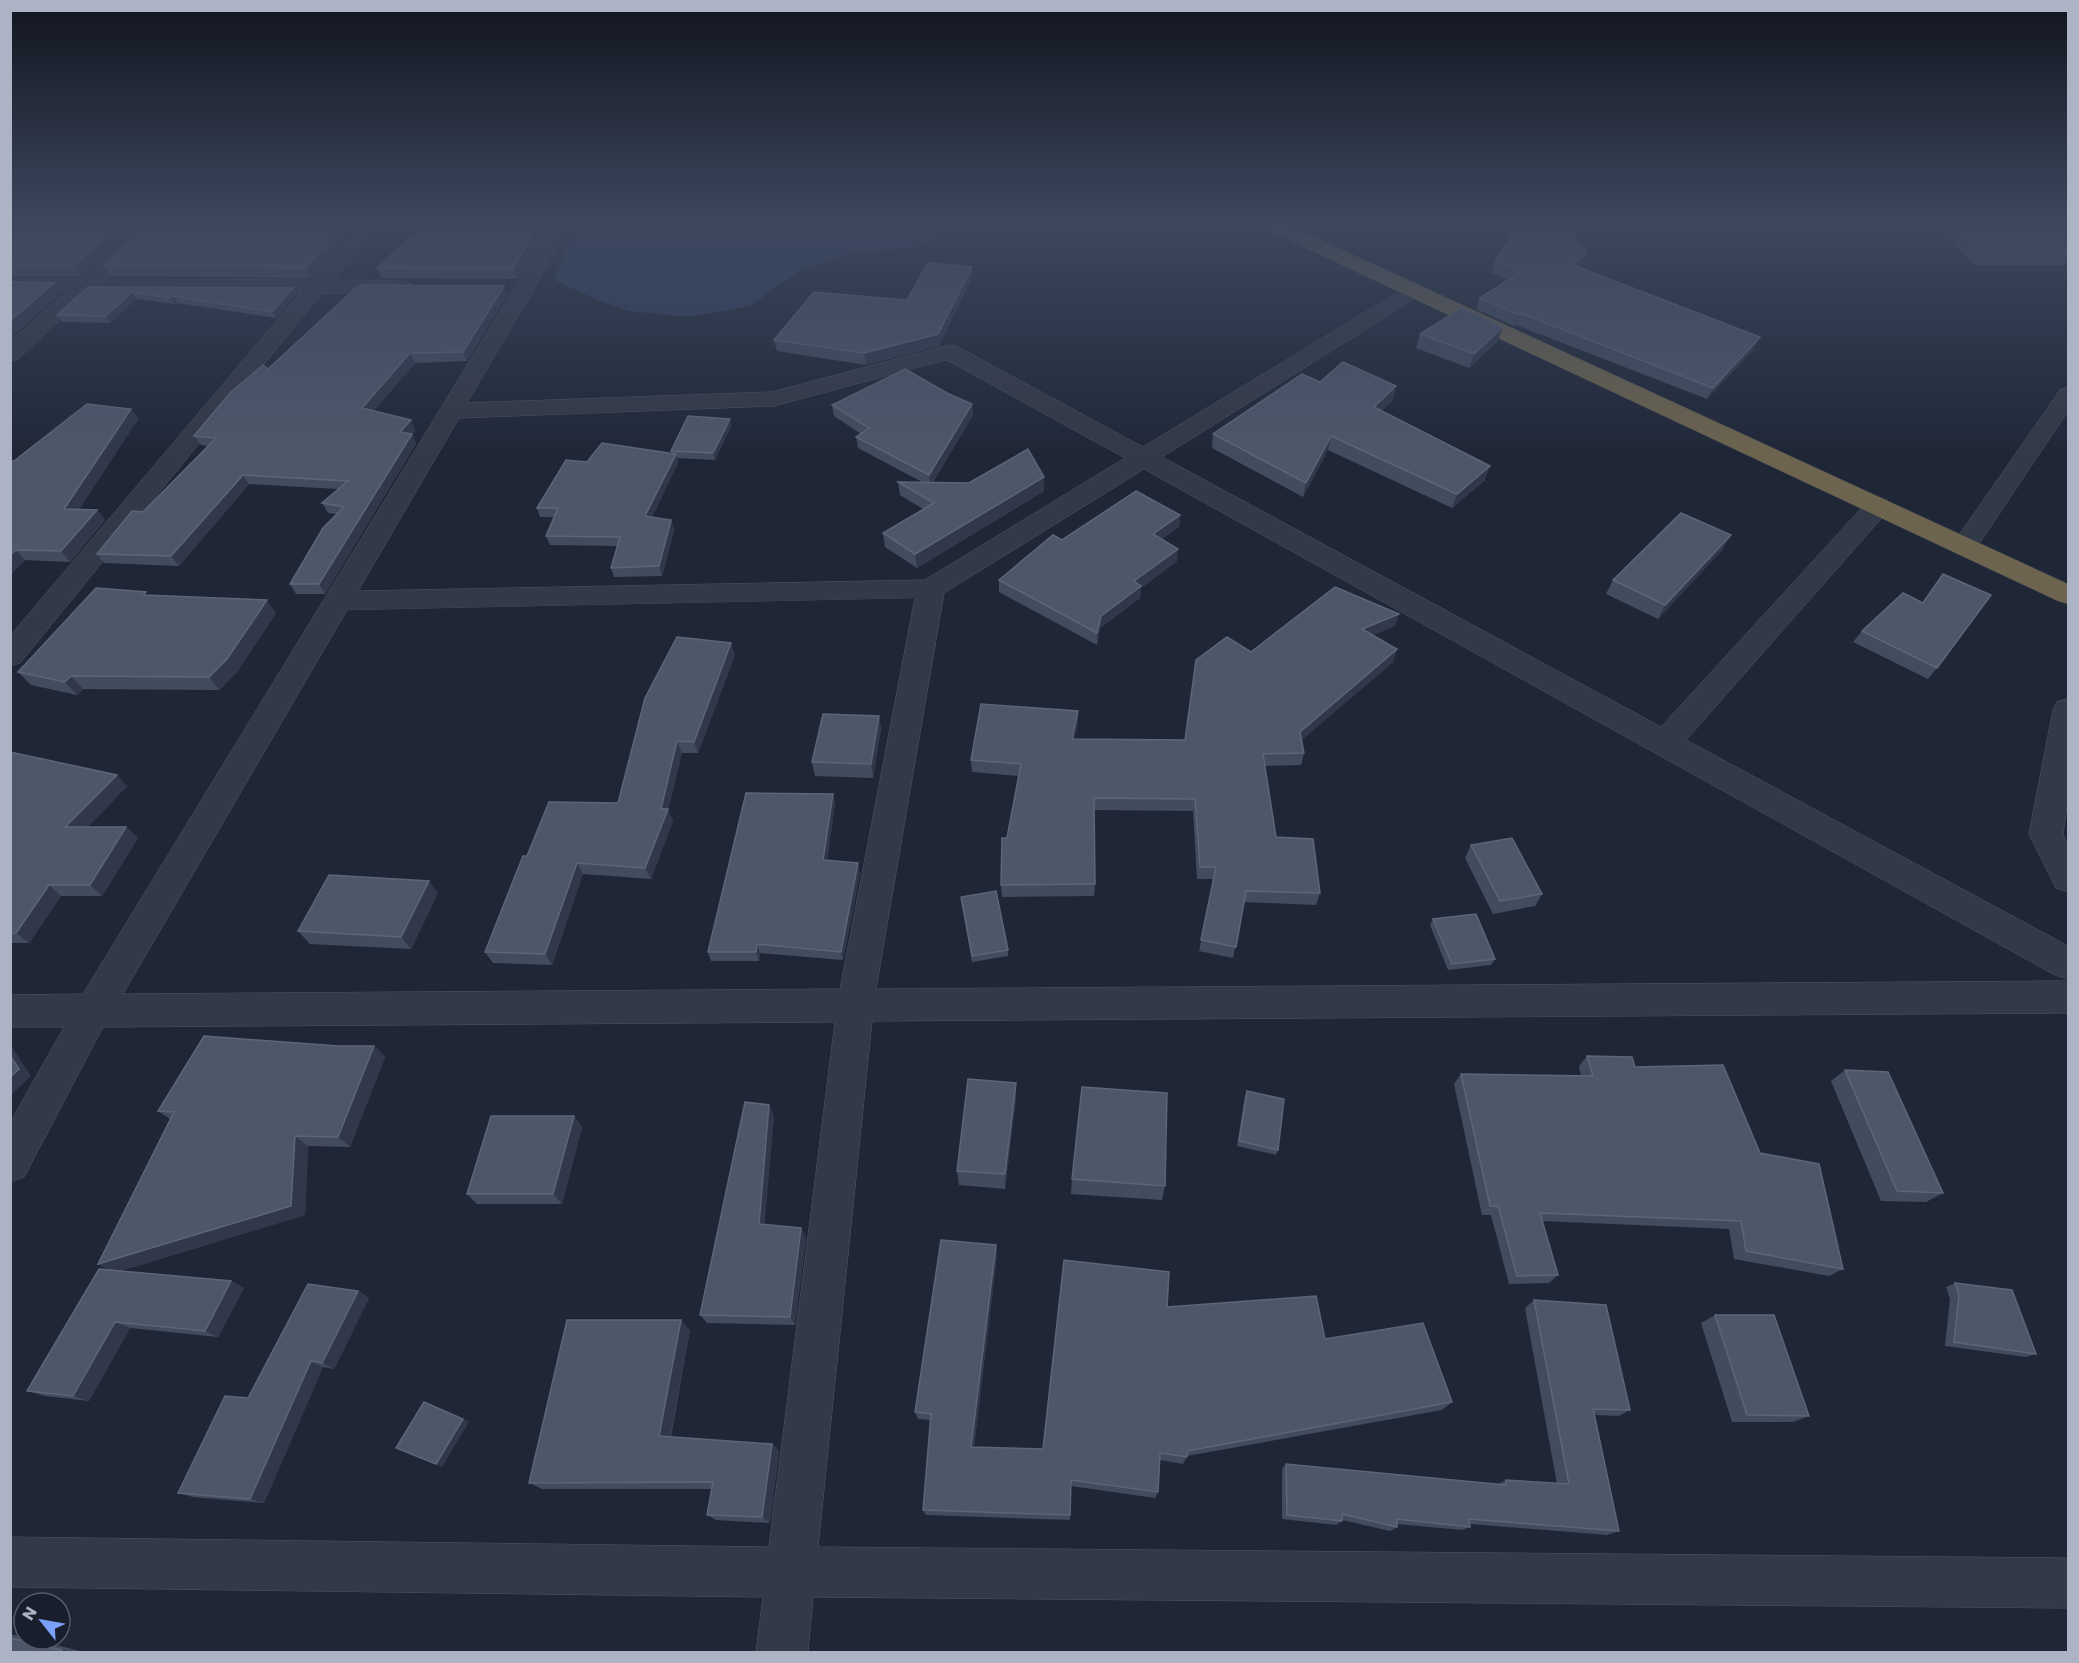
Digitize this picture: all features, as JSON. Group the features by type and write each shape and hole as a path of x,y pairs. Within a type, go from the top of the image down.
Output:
{"highway":[{"path":"1433,299 2068,595"}],"street":[{"path":"10,354 70,299"},
{"path":"10,656 307,299"},
{"path":"10,1163 92,1012 451,411 508,299"},
{"path":"338,601 931,589 1401,299"},
{"path":"451,411 773,399 950,352 2068,964"},
{"path":"1964,547 2068,395"},
{"path":"1665,743 1878,506"},
{"path":"782,1653 855,1006 931,589"},
{"path":"2068,710 2046,834 2068,878"},
{"path":"10,1011 2068,997"},
{"path":"10,1562 791,1572 2068,1582"}],"water":[{"path":"595,299 760,299 750,306 689,317 629,311"}],"building":[{"path":"10,299 36,299 10,321"},
{"path":"75,299 125,299 106,316 57,315"},
{"path":"189,299 284,299 272,312"},
{"path":"344,299 496,299 463,352 410,353 362,408 411,420 400,432 412,434 319,584 290,584 323,528 344,507 322,503 348,481 243,475 171,556 97,554 132,511 143,512 216,438 194,436 230,393 263,365 268,369"},
{"path":"808,299 956,299 938,334 864,353 774,340"},
{"path":"1481,299 1660,299 1760,337 1713,388 1520,313 1518,315"},
{"path":"1461,308 1503,327 1474,354 1420,334"},
{"path":"1343,362 1396,386 1374,407 1490,466 1457,494 1331,436 1306,483 1213,434 1302,374 1320,382"},
{"path":"905,369 947,393 972,404 929,475 856,437 869,428 832,405"},
{"path":"87,404 131,409 64,509 97,510 61,551 16,550 10,555 10,461 14,461"},
{"path":"688,416 730,419 713,453 671,451"},
{"path":"602,443 676,454 645,516 671,520 659,566 611,568 620,537 546,536 558,508 537,508 566,460 587,462"},
{"path":"1028,449 1044,477 915,554 883,533 934,503 898,482 969,483"},
{"path":"1136,491 1180,515 1153,534 1178,549 1134,581 1141,586 1101,616 1097,633 999,580 1053,535 1062,540"},
{"path":"1681,513 1731,535 1665,605 1613,580"},
{"path":"1943,574 1991,595 1937,668 1862,631 1903,593 1923,603"},
{"path":"1335,587 1399,614 1362,629 1397,649 1300,732 1304,753 1263,754 1276,837 1313,839 1320,893 1246,891 1236,947 1201,940 1216,867 1200,867 1195,799 1094,798 1095,884 1001,885 1002,838 1007,838 1021,764 971,760 981,704 1078,711 1072,739 1185,740 1196,660 1227,637 1251,652"},
{"path":"96,588 146,592 144,595 267,600 227,659 209,677 71,676 65,682 18,672"},
{"path":"677,637 731,643 694,742 677,741 661,809 668,809 645,868 577,863 545,954 485,952 523,856 527,856 549,802 618,803 645,698"},
{"path":"823,714 879,716 871,764 812,762"},
{"path":"10,752 117,775 65,827 126,827 90,885 49,885 16,933 10,933"},
{"path":"746,793 833,794 823,860 858,863 841,952 757,944 756,952 708,952"},
{"path":"1512,838 1542,894 1500,901 1471,845"},
{"path":"329,875 429,881 401,937 298,931"},
{"path":"996,891 1008,950 972,956 961,897"},
{"path":"1476,914 1495,959 1452,964 1433,919"},
{"path":"204,1036 338,1046 374,1046 338,1137 295,1136 291,1206 98,1264 174,1112 158,1111"},
{"path":"10,1055 19,1069 10,1077"},
{"path":"1587,1056 1632,1057 1635,1067 1723,1065 1760,1153 1819,1164 1843,1269 1746,1251 1741,1221 1540,1213 1558,1275 1517,1276 1498,1206 1490,1206 1461,1074 1593,1076"},
{"path":"1845,1070 1888,1072 1943,1193 1897,1191"},
{"path":"968,1079 1016,1083 1005,1174 957,1171"},
{"path":"1082,1087 1167,1093 1165,1186 1072,1179"},
{"path":"1247,1091 1284,1099 1278,1150 1239,1141"},
{"path":"745,1102 769,1105 759,1224 801,1228 790,1317 700,1315"},
{"path":"491,1116 574,1116 553,1194 467,1194"},
{"path":"941,1240 996,1245 971,1447 1043,1449 1064,1260 1169,1272 1167,1307 1316,1296 1325,1339 1423,1323 1452,1402 1187,1451 1187,1457 1160,1453 1158,1492 1071,1480 1070,1515 923,1510 931,1414 915,1412"},
{"path":"99,1269 231,1281 205,1331 115,1322 73,1396 27,1391"},
{"path":"1955,1283 2012,1290 2036,1354 1954,1342 1959,1295"},
{"path":"308,1284 358,1291 322,1363 311,1361 250,1499 178,1493 225,1396 248,1398"},
{"path":"1534,1300 1606,1305 1630,1410 1593,1409 1619,1531 1469,1519 1470,1527 1397,1519 1397,1527 1342,1514 1342,1521 1287,1515 1286,1464 1506,1485 1506,1480 1569,1484"},
{"path":"1715,1315 1774,1315 1809,1416 1747,1415"},
{"path":"567,1320 681,1320 659,1436 772,1444 762,1517 707,1515 713,1482 529,1483"},
{"path":"424,1402 463,1419 436,1464 396,1448"},
{"path":"10,1638 12,1638 12,1651 61,1651 60,1653 10,1653"}]}
